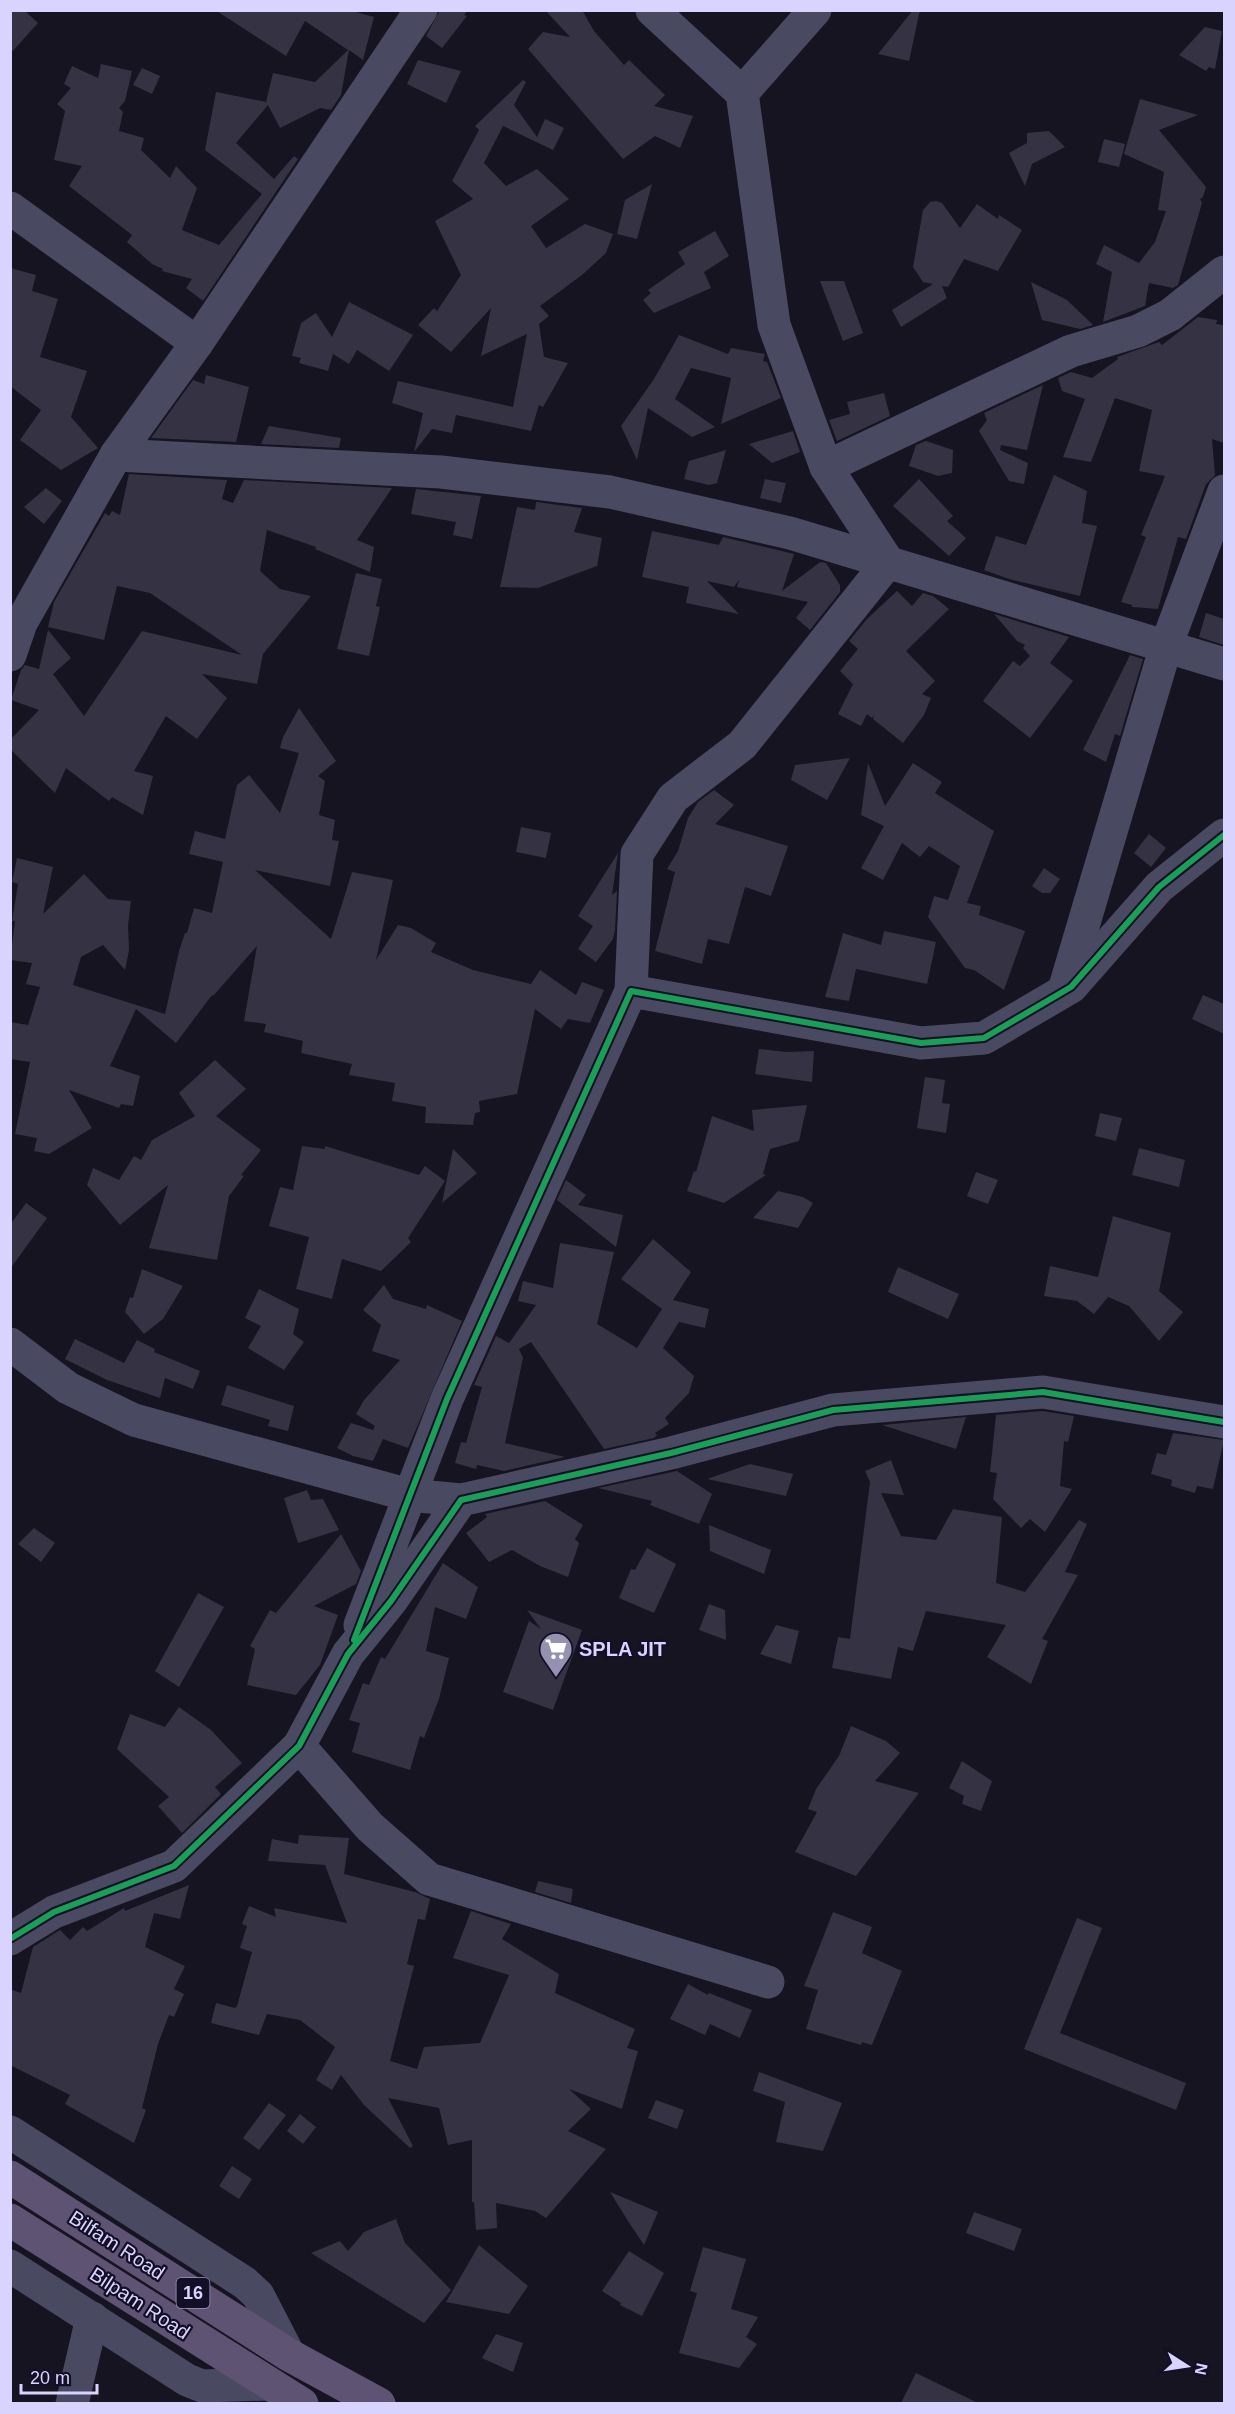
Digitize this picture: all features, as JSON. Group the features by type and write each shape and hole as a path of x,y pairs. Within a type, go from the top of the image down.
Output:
{"main road":[{"name":"Bilfam Road","path":"10,2177 289,2355 379,2403"},
{"name":"Bilpam Road","path":"10,2220 268,2384 302,2403"}],"street":[{"path":"10,655 16,620 116,455 197,343 421,10"},
{"path":"651,10 742,93 774,325 826,466 888,562"},
{"path":"742,93 815,10"},
{"path":"10,208 197,343"},
{"path":"826,466 1071,351 1138,331 1170,315 1224,272"},
{"path":"116,455 441,472 610,492 790,533 1224,664"},
{"path":"1063,992 1166,646 1224,491"},
{"path":"10,1940 54,1912 174,1866 299,1746 348,1654 447,1399 631,990 637,854 673,798 742,745 888,562"},
{"path":"631,990 921,1043 984,1038 1071,987 1160,887 1224,835"},
{"path":"10,1344 68,1388 134,1420 409,1495 461,1500 671,1453 833,1410 1042,1392 1224,1422"},
{"path":"348,1654 391,1601 461,1500"},
{"path":"299,1746 370,1827 429,1879 768,1982"},
{"path":"10,2132 245,2283 258,2295 289,2355"},
{"path":"10,2266 187,2380 202,2386 268,2384"},
{"path":"72,2403 92,2318"}],"building":[{"path":"10,10 24,10 38,23 10,54"},
{"path":"215,10 348,10 374,17 363,60 349,50 341,95 331,110 320,108 280,128 268,105 236,143 274,179 294,156 298,159 203,301 186,288 192,279 162,271 163,269 152,264 127,242 132,235 69,186 82,166 54,160 65,111 57,104 71,88 64,84 72,66 98,78 101,64 132,71 125,101 119,108 123,112 119,131 144,138 141,150 170,178 176,166 197,188 182,230 219,245 262,194 205,150 216,92 266,102 273,73 315,82 348,50 305,21 286,56"},
{"path":"440,10 468,10 464,15 467,16 442,48 426,36"},
{"path":"545,10 582,10 594,31 624,65 629,60 665,95 654,106 693,116 680,148 655,136 623,159 528,49 543,32 570,37"},
{"path":"913,10 920,10 909,61 878,54"},
{"path":"1205,27 1222,31 1215,69 1209,67 1206,71 1179,55"},
{"path":"418,60 461,71 446,103 407,84"},
{"path":"142,68 160,76 152,94 133,85"},
{"path":"523,80 526,82 514,105 537,137 545,119 564,128 553,150 503,126 484,163 506,186 537,169 569,199 531,226 546,248 585,224 613,234 606,253 582,275 540,306 549,316 539,324 544,357 568,363 543,407 539,405 531,431 456,415 452,433 432,429 414,452 423,413 392,403 398,381 513,407 527,334 481,356 491,308 451,352 418,325 434,308 437,311 461,275 435,221 473,199 452,181 479,130 475,126"},
{"path":"1140,99 1198,115 1159,130 1206,187 1200,199 1202,203 1178,285 1173,288 1149,283 1145,306 1103,322 1112,272 1096,264 1104,245 1139,263 1155,242 1166,211 1158,210 1164,172 1124,154"},
{"path":"1049,131 1065,147 1032,164 1025,186 1009,153 1027,143 1027,133"},
{"path":"1104,139 1125,144 1119,167 1098,162"},
{"path":"652,184 637,239 617,234 625,200"},
{"path":"930,202 942,203 960,228 977,204 998,219 999,215 1022,230 998,271 964,259 948,287 942,286 947,298 901,327 892,310 933,284 923,282 913,267 923,210"},
{"path":"715,231 729,256 704,272 711,288 654,313 643,300 651,293 648,290 685,264 678,252"},
{"path":"10,268 36,275 32,291 58,299 40,357 87,371 71,417 98,448 61,470 20,440 41,410 10,386"},
{"path":"820,281 844,281 863,333 843,341"},
{"path":"1031,282 1067,300 1093,325 1080,329 1042,320"},
{"path":"349,302 413,335 389,371 357,350 349,364 333,354 328,371 299,363 301,358 292,356 301,323 316,313 332,337"},
{"path":"1198,317 1217,320 1216,324 1224,325 1224,443 1212,439 1215,475 1206,484 1186,539 1178,537 1158,609 1132,607 1132,605 1121,602 1146,537 1141,535 1165,476 1139,471 1152,410 1115,398 1091,462 1063,457 1085,399 1062,391 1058,378 1071,372 1092,378 1118,359 1117,357 1159,342 1162,345"},
{"path":"679,335 728,354 731,348 765,354 763,361 767,362 781,398 721,424 731,378 691,368 675,399 715,427 692,437 648,408 637,460 621,426 654,379"},
{"path":"206,375 249,387 236,442 151,438 193,380 204,384"},
{"path":"1043,385 1027,450 1001,445 1000,450 1028,463 1024,484 1009,481 979,431 987,420 984,413"},
{"path":"884,393 890,416 837,441 829,420 850,414 847,402"},
{"path":"269,426 341,438 339,448 261,444"},
{"path":"793,431 800,452 772,463 749,444"},
{"path":"926,441 953,450 952,473 938,476 909,466 916,445"},
{"path":"726,450 717,483 709,485 684,479 689,461"},
{"path":"129,474 227,480 222,499 233,503 244,480 392,488 357,540 374,547 370,572 315,549 316,547 267,530 260,571 280,589 311,596 263,654 257,684 202,674 227,698 197,739 166,716 134,771 153,776 143,815 112,797 109,801 66,768 55,793 10,749 10,740 39,710 11,700 21,670 25,665 39,669 48,630 71,658 53,674 84,716 142,631 242,655 150,593 117,586 104,640 48,627 54,602 105,513 109,516 112,511 120,515"},
{"path":"1054,475 1087,491 1082,523 1097,526 1080,596 1009,579 984,570 996,536 1026,545"},
{"path":"765,479 786,483 781,503 760,498"},
{"path":"919,479 953,516 947,521 966,538 949,556 893,506"},
{"path":"46,488 62,501 44,524 24,507"},
{"path":"416,489 481,496 472,539 453,535 456,522 411,514"},
{"path":"536,502 582,508 574,532 602,538 597,566 538,588 500,587 517,507 535,510"},
{"path":"652,531 719,545 723,537 794,554 782,591 820,562 826,563 840,585 840,592 810,630 796,618 808,602 737,587 739,580 734,587 707,581 739,614 686,603 689,587 642,577"},
{"path":"356,573 382,579 376,606 380,607 369,656 337,649"},
{"path":"897,591 912,606 923,593 933,596 949,609 906,651 935,681 922,694 931,698 924,715 903,743 873,719 874,715 872,718 867,714 861,726 838,714 853,684 840,671 858,649 849,641 867,619"},
{"path":"1206,613 1224,619 1224,645 1199,637"},
{"path":"994,614 1069,637 1050,663 1073,681 1030,738 983,701 1013,661 1020,666 1030,656 1023,648 1025,645 1017,641"},
{"path":"1130,655 1143,659 1120,736 1115,734 1106,762 1083,750"},
{"path":"299,708 336,761 318,776 325,781 319,815 335,820 332,840 339,841 330,886 255,870 331,939 352,872 393,880 376,960 398,925 411,928 436,943 431,952 473,970 531,984 540,970 576,995 582,982 604,990 590,1023 568,1019 561,1029 535,1009 517,1094 479,1101 480,1112 475,1113 473,1125 425,1123 426,1107 392,1101 395,1083 349,1075 352,1064 301,1053 303,1041 264,1032 266,1024 244,1021 257,946 212,995 176,1043 136,1009 110,1066 140,1076 133,1106 121,1104 119,1108 69,1090 92,1128 49,1154 34,1151 37,1138 15,1134 30,1062 10,1059 10,1022 28,1025 40,987 26,984 32,963 10,960 15,921 12,921 18,884 12,882 17,858 53,867 43,914 84,874 108,899 131,901 128,925 129,950 125,970 103,945 81,957 73,985 165,1014 179,951 194,908 212,913 223,862 189,854 195,831 225,839 237,785 249,775 280,813 299,753 280,748 283,737"},
{"path":"850,758 827,800 791,780 795,765"},
{"path":"868,763 885,806 913,763 942,782 935,793 994,831 967,903 981,906 979,915 1025,931 1004,990 974,970 965,968 928,917 934,896 948,900 960,866 929,846 920,857 902,843 883,880 861,868 884,826 861,815"},
{"path":"714,790 734,805 715,824 788,846 771,896 745,887 729,944 708,939 702,964 655,951 675,872 667,869 678,851 688,818 698,802"},
{"path":"521,827 551,833 546,858 516,852"},
{"path":"1149,834 1166,848 1151,867 1134,853"},
{"path":"618,853 612,895 617,891 615,930 613,939 596,962 578,949 593,926 578,916"},
{"path":"1044,868 1060,879 1050,893 1042,893 1032,886"},
{"path":"884,931 936,942 927,984 856,969 849,1001 825,997 843,933 881,945"},
{"path":"1203,995 1224,1004 1224,1034 1192,1019"},
{"path":"759,1049 786,1052 814,1051 812,1082 755,1074"},
{"path":"215,1060 246,1089 216,1116 261,1150 241,1175 244,1176 229,1196 217,1260 149,1248 168,1185 120,1225 87,1185 93,1168 119,1180 134,1156 141,1160 152,1140 195,1116 179,1093"},
{"path":"925,1077 945,1080 942,1103 950,1104 946,1133 917,1128"},
{"path":"807,1105 799,1141 770,1149 763,1174 766,1175 724,1203 687,1191 694,1171 696,1172 712,1116 754,1131 752,1110"},
{"path":"1100,1113 1122,1118 1116,1141 1095,1136"},
{"path":"302,1146 325,1149 325,1146 419,1175 425,1166 445,1181 408,1238 411,1242 381,1271 342,1259 332,1299 296,1289 309,1237 269,1226 280,1187 293,1190"},
{"path":"1139,1148 1185,1160 1179,1187 1132,1175"},
{"path":"453,1149 477,1173 442,1203"},
{"path":"976,1172 998,1180 988,1204 967,1196"},
{"path":"566,1180 586,1195 578,1205 623,1215 616,1247 557,1200"},
{"path":"778,1191 803,1197 813,1203 798,1228 753,1218"},
{"path":"26,1203 47,1218 10,1269 10,1225"},
{"path":"1113,1216 1171,1233 1159,1291 1183,1312 1159,1341 1129,1306 1108,1297 1094,1314 1077,1301 1044,1296 1050,1266 1098,1277"},
{"path":"653,1239 691,1272 673,1300 709,1309 705,1328 679,1322 663,1348 694,1376 689,1393 665,1418 669,1424 655,1433 657,1435 654,1438 604,1449 531,1342 519,1349 523,1358 505,1443 565,1457 504,1471 477,1465 476,1469 455,1463 461,1442 466,1443 482,1387 474,1385 496,1336 509,1343 536,1305 518,1301 523,1281 553,1288 560,1243 614,1252 597,1324 637,1348 662,1309 621,1279"},
{"path":"898,1267 959,1294 948,1319 888,1292"},
{"path":"142,1269 183,1286 163,1319 144,1334 125,1312 130,1297 133,1298"},
{"path":"384,1285 393,1299 426,1309 427,1305 462,1321 408,1448 383,1439 373,1461 353,1456 337,1448 351,1423 373,1430 375,1426 356,1414 364,1400 400,1360 372,1351 381,1325 363,1310"},
{"path":"259,1289 299,1309 293,1334 304,1342 284,1370 248,1348 261,1326 245,1318"},
{"path":"75,1339 124,1363 137,1340 155,1349 154,1352 200,1371 193,1389 165,1378 160,1398 107,1380 65,1359"},
{"path":"227,1385 294,1406 288,1431 268,1426 270,1420 221,1405"},
{"path":"1042,1411 1074,1416 1068,1442 1064,1441 1060,1486 1072,1489 1045,1532 1030,1519 1021,1528 993,1499 997,1473 990,1472 996,1415"},
{"path":"966,1417 956,1449 882,1425"},
{"path":"1173,1433 1224,1440 1213,1489 1197,1486 1195,1493 1171,1486 1172,1480 1151,1474 1157,1453 1166,1455"},
{"path":"891,1460 904,1495 881,1493 901,1536 936,1540 953,1509 1002,1517 996,1583 1025,1592 1079,1520 1087,1524 1065,1572 1078,1575 1042,1639 1048,1641 1031,1684 987,1657 1006,1625 926,1611 913,1651 898,1647 891,1679 832,1668 838,1637 850,1639 870,1482 865,1471"},
{"path":"750,1464 793,1474 786,1496 707,1479"},
{"path":"677,1471 712,1494 699,1524 650,1505 652,1501 598,1488"},
{"path":"307,1490 311,1500 323,1499 339,1530 298,1543 284,1498"},
{"path":"545,1501 583,1525 575,1539 579,1543 568,1577 540,1566 512,1550 489,1562 466,1533 487,1517 485,1514"},
{"path":"709,1525 771,1550 764,1574 710,1551"},
{"path":"34,1528 55,1543 41,1562 18,1544"},
{"path":"341,1534 361,1571 356,1584 314,1606 338,1615 320,1665 296,1695 247,1685 255,1649 250,1646 270,1610 276,1613"},
{"path":"647,1548 676,1564 654,1613 619,1598 631,1569 635,1570"},
{"path":"443,1563 478,1587 466,1619 435,1607 426,1651 449,1658 439,1699 424,1738 420,1736 410,1770 352,1752 360,1723 349,1720 363,1683 369,1685 381,1657 385,1659"},
{"path":"198,1593 224,1607 179,1687 155,1671"},
{"path":"709,1604 725,1610 726,1640 699,1630"},
{"path":"527,1610 582,1630 553,1710 503,1692 529,1621 541,1629"},
{"path":"776,1625 799,1631 791,1664 760,1654"},
{"path":"179,1707 211,1730 242,1763 215,1787 221,1794 182,1833 158,1806 169,1797 117,1749 130,1714 165,1727"},
{"path":"851,1726 886,1741 900,1753 875,1781 919,1793 856,1876 795,1852 817,1812 808,1809 816,1789 839,1756"},
{"path":"962,1761 992,1781 981,1811 962,1804 964,1796 949,1788"},
{"path":"299,1835 349,1838 344,1874 415,1892 430,1899 425,1920 418,1919 407,1964 414,1966 390,2061 417,2069 424,2047 480,2043 509,1975 453,1958 471,1911 511,1924 502,1939 559,1974 555,1993 635,2029 627,2048 638,2051 622,2109 569,2089 591,2109 568,2131 606,2149 546,2218 535,2211 496,2203 497,2228 476,2230 474,2202 472,2202 472,2140 448,2145 439,2108 388,2098 413,2146 410,2148 364,2105 341,2075 332,2090 316,2080 335,2047 300,2020 267,2014 259,2035 211,2023 216,2003 235,2008 237,2006 252,1952 240,1948 247,1926 242,1924 249,1906 276,1917 274,1908 347,1923 325,1865 268,1861 272,1839 298,1844"},
{"path":"538,1881 573,1889 571,1903 535,1892"},
{"path":"189,1885 180,1919 154,1913 145,1947 185,1966 174,1989 184,1994 174,2017 169,2015 158,2044 142,2108 146,2110 134,2143 65,2104 70,2095 10,2065 10,1989 21,1993 33,1947 60,1930 70,1940 83,1927 87,1931 124,1908 125,1911"},
{"path":"833,1912 872,1927 862,1953 902,1971 872,2045 862,2042 861,2045 806,2029 818,1990 804,1986"},
{"path":"1077,1918 1102,1928 1060,2033 1186,2083 1176,2110 1024,2049"},
{"path":"688,1984 708,1995 709,1993 752,2010 740,2038 710,2024 705,2035 670,2019"},
{"path":"759,2072 842,2103 823,2151 776,2142 785,2102 753,2091"},
{"path":"656,2100 684,2110 677,2129 648,2118"},
{"path":"269,2103 286,2115 259,2150 243,2138"},
{"path":"300,2114 316,2127 303,2144 287,2131"},
{"path":"232,2166 252,2179 239,2199 219,2186"},
{"path":"610,2192 658,2212 644,2245 628,2221"},
{"path":"974,2212 1022,2229 1014,2251 966,2233"},
{"path":"396,2219 405,2243 451,2290 424,2323 311,2253 340,2241 348,2251 364,2232"},
{"path":"479,2245 528,2286 509,2314 446,2302"},
{"path":"703,2247 746,2259 731,2309 758,2317 746,2337 757,2344 739,2368 679,2353 697,2293 690,2291"},
{"path":"629,2251 664,2273 642,2316 620,2305 621,2303 602,2291"},
{"path":"496,2334 523,2343 513,2372 482,2358"},
{"path":"916,2373 978,2403 901,2403"}],"cycle path":[{"path":"354,1640 447,1399 631,991 921,1043 984,1038 1071,987 1159,887 1224,835"},
{"path":"10,1939 54,1912 174,1866 299,1746 348,1654 391,1601 461,1500 671,1453 833,1410 1043,1392 1224,1422"}],"place":[{"name":"SPLA JIT","path":"556,1678"}]}
